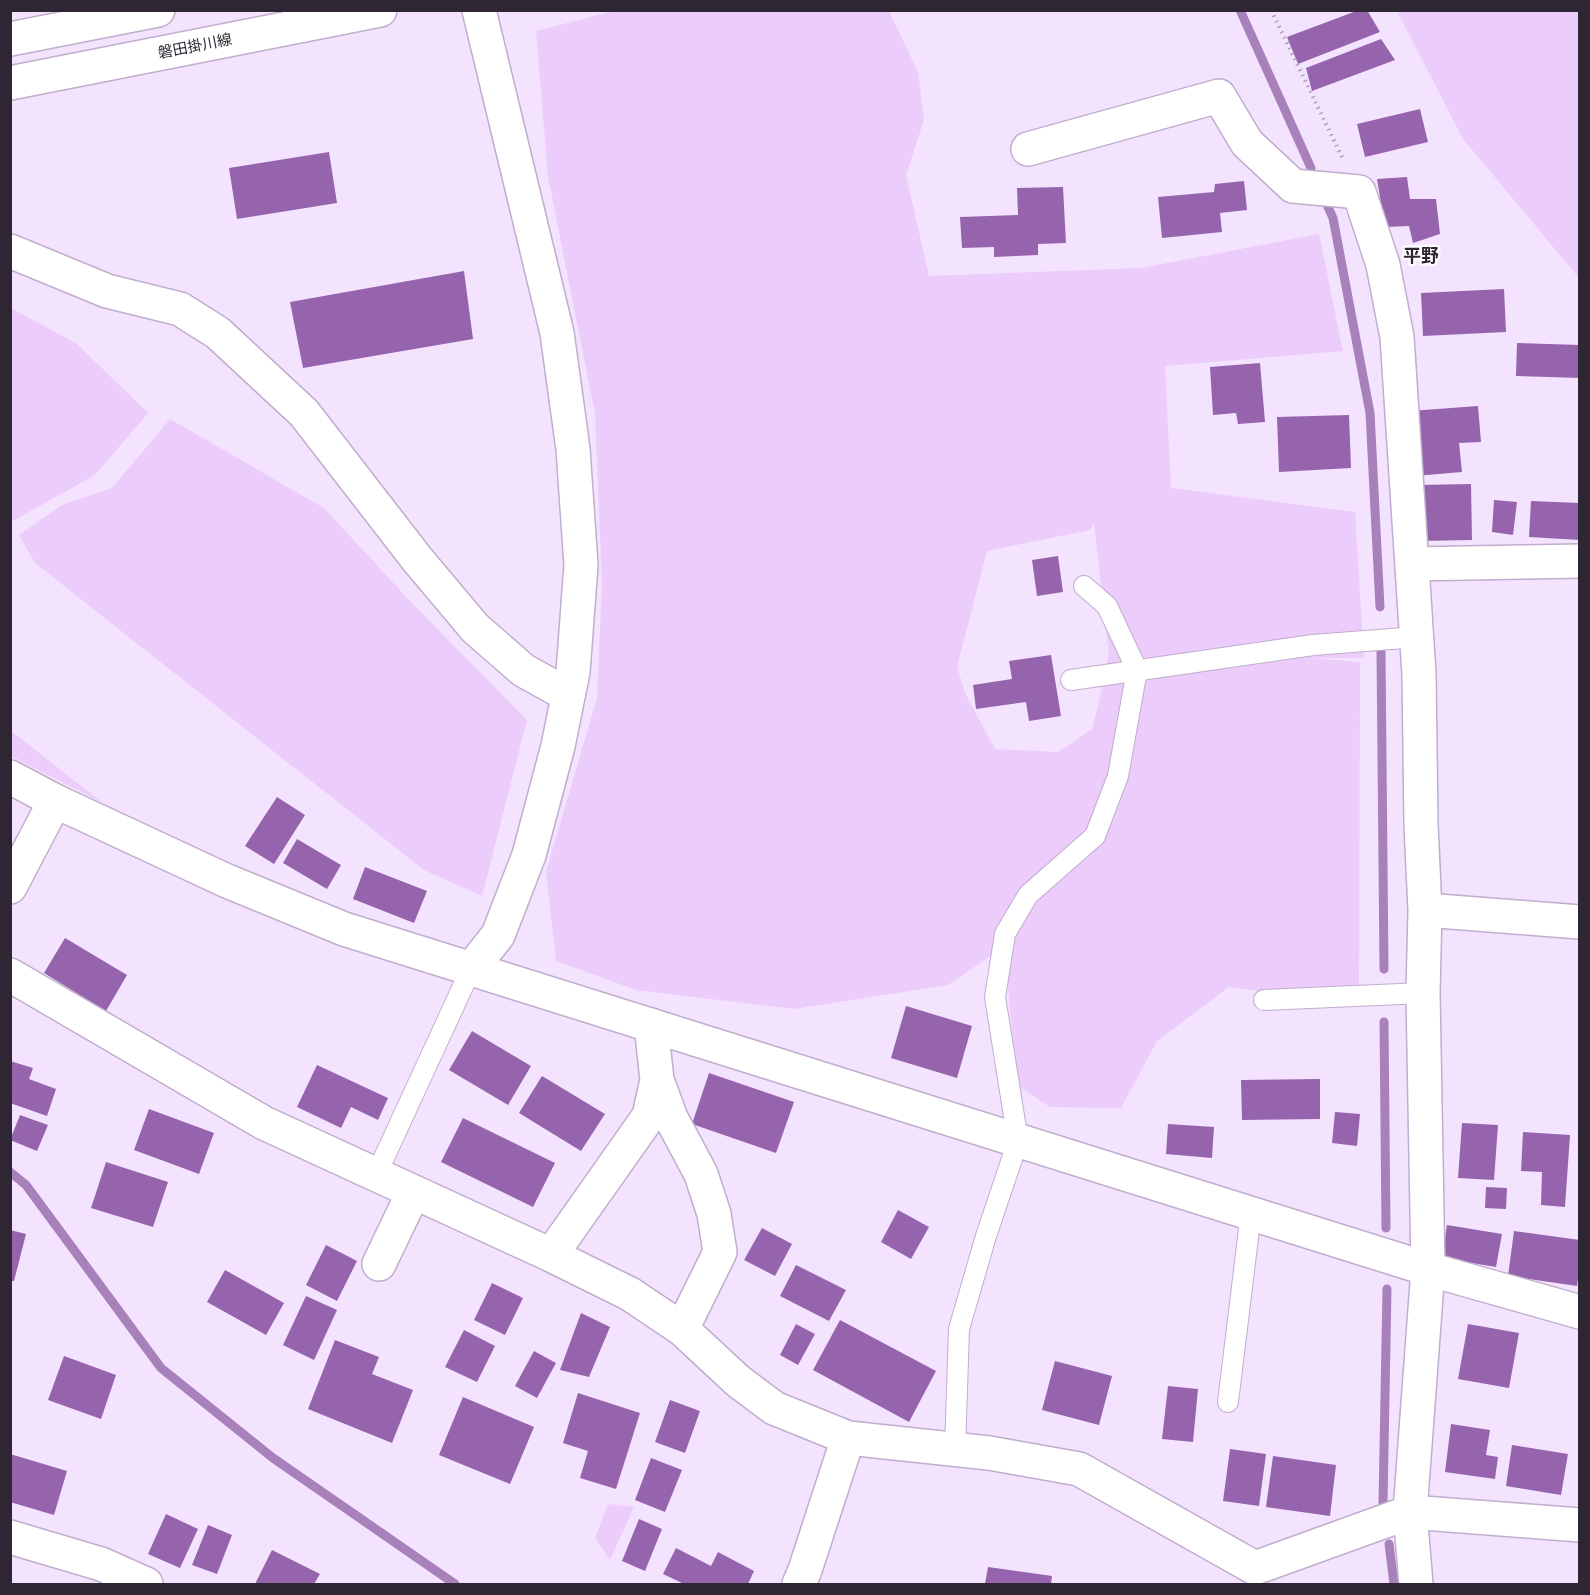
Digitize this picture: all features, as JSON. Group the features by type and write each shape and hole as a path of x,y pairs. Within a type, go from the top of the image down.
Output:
{"street":[{"path":"10,39 158,10"},
{"name":"磐田掛川線","path":"10,83 380,10"},
{"path":"471,969 498,935 529,855 558,746 573,672 581,565 573,449 557,333 480,10"},
{"path":"1028,149 1219,96 1247,143 1293,186 1359,192 1383,265 1397,337 1412,564 1419,674 1421,825 1425,910 1423,993 1428,1269 1410,1512 1416,1584"},
{"path":"10,251 106,291 180,309 218,333 304,413 417,559 475,628 523,670 568,695"},
{"path":"1412,564 1580,561"},
{"path":"10,777 55,801 227,881 334,925 1428,1269 1580,1312"},
{"path":"10,887 55,801"},
{"path":"1425,910 1580,922"},
{"path":"10,975 264,1124 630,1294 682,1329 738,1381 774,1408 848,1438 989,1453 1079,1469 1252,1576 1410,1512 1580,1525"},
{"path":"651,1025 657,1080 671,1118 700,1174 714,1214 720,1252 682,1329"},
{"path":"551,1256 649,1116 657,1080"},
{"path":"379,1264 413,1193"},
{"path":"799,1584 848,1438"},
{"path":"10,1537 100,1564 146,1584"}],"lane":[{"path":"955,1450 959,1329 986,1236 1018,1141 995,997 1005,934 1028,895 1095,836 1118,776 1137,670 1107,606 1084,586"},
{"path":"1071,680 1313,645 1416,637"},
{"path":"376,1175 471,969"},
{"path":"1264,1000 1423,993"},
{"path":"1228,1402 1251,1214"}],"path":[{"path":"1271,10 1359,192"}],"shaded area":[{"path":"618,10 889,11 918,72 924,120 906,175 929,276 1141,268 1319,234 1343,351 1165,366 1171,488 1355,512 1364,658 1310,658 1360,662 1359,1004 1229,987 1157,1041 1121,1108 1050,1107 1018,1086 1005,946 948,985 794,1009 636,990 556,961 546,872 597,698 602,584 595,414 548,176 536,31","holes":["1094,524 1109,653 1092,729 1058,752 995,749 966,695 957,667 987,551 1090,530"]},
{"path":"1397,11 1579,11 1579,278 1463,139"},
{"path":"11,308 77,344 148,413 95,475 11,522"},
{"path":"170,419 324,508 410,601 527,720 482,896 424,870 35,563 19,535 62,505 112,488"},
{"path":"11,731 103,803 11,756"},
{"path":"608,1504 634,1507 610,1560 595,1538"}],"building":[{"path":"1359,10 1367,10 1380,32 1298,64 1287,37"},
{"path":"1381,39 1395,60 1312,91 1306,68"},
{"path":"1420,109 1428,142 1365,157 1357,124"},
{"path":"329,152 337,203 237,219 229,168"},
{"path":"1407,177 1410,199 1436,199 1440,234 1413,243 1409,226 1385,227 1377,179"},
{"path":"1244,181 1247,210 1220,213 1222,232 1162,238 1158,197 1214,192 1215,184"},
{"path":"1063,187 1066,243 1038,244 1038,255 994,257 994,247 962,248 960,217 1018,215 1017,188"},
{"path":"464,271 473,339 303,368 290,302"},
{"path":"1504,289 1506,332 1423,336 1421,293"},
{"path":"1517,343 1580,345 1580,378 1516,376"},
{"path":"1260,363 1265,422 1238,424 1236,413 1213,415 1210,367"},
{"path":"1478,406 1481,442 1459,443 1462,472 1415,476 1410,411"},
{"path":"1349,415 1351,468 1279,472 1277,417"},
{"path":"1471,484 1472,540 1419,541 1418,485"},
{"path":"1494,500 1517,502 1513,535 1492,532"},
{"path":"1531,501 1580,503 1580,540 1529,537"},
{"path":"1058,556 1063,592 1037,596 1032,560"},
{"path":"1051,655 1061,716 1029,721 1026,702 976,709 973,685 1012,679 1009,661"},
{"path":"277,797 305,815 274,864 245,846"},
{"path":"297,839 341,865 327,889 283,863"},
{"path":"365,867 427,891 414,923 353,899"},
{"path":"65,938 127,975 106,1011 44,973"},
{"path":"906,1006 972,1026 957,1078 891,1058"},
{"path":"472,1031 531,1066 508,1105 449,1070"},
{"path":"10,1061 33,1068 29,1079 56,1089 47,1116 10,1103"},
{"path":"317,1065 388,1098 378,1120 351,1107 341,1128 297,1107"},
{"path":"709,1073 794,1102 776,1153 692,1124"},
{"path":"542,1076 605,1114 581,1151 519,1113"},
{"path":"1320,1079 1320,1119 1242,1120 1241,1080"},
{"path":"149,1109 214,1133 199,1174 134,1150"},
{"path":"1335,1112 1360,1114 1357,1146 1332,1143"},
{"path":"20,1115 48,1125 37,1151 10,1140"},
{"path":"463,1118 555,1163 533,1207 441,1162"},
{"path":"1462,1123 1498,1125 1494,1180 1458,1178"},
{"path":"1168,1124 1214,1127 1212,1158 1166,1154"},
{"path":"1523,1132 1570,1135 1565,1207 1541,1205 1542,1172 1521,1171"},
{"path":"106,1162 168,1182 153,1227 91,1208"},
{"path":"1486,1187 1507,1188 1506,1209 1485,1208"},
{"path":"898,1210 929,1227 911,1259 881,1242"},
{"path":"1447,1225 1502,1234 1496,1267 1442,1258"},
{"path":"762,1228 792,1244 775,1276 744,1260"},
{"path":"10,1230 26,1234 14,1281 10,1281"},
{"path":"1514,1231 1580,1240 1577,1286 1508,1276"},
{"path":"326,1245 357,1261 337,1301 306,1285"},
{"path":"796,1265 846,1290 829,1321 780,1296"},
{"path":"225,1270 284,1303 266,1335 207,1302"},
{"path":"492,1283 523,1298 505,1335 474,1320"},
{"path":"306,1296 337,1310 314,1360 283,1345"},
{"path":"581,1313 610,1327 589,1377 560,1370"},
{"path":"840,1320 936,1371 909,1422 813,1370"},
{"path":"796,1324 815,1334 798,1365 780,1355"},
{"path":"1468,1324 1519,1333 1509,1388 1458,1379"},
{"path":"464,1330 495,1346 477,1382 445,1367"},
{"path":"335,1340 379,1357 372,1374 413,1390 392,1443 308,1409"},
{"path":"534,1351 556,1363 537,1398 515,1386"},
{"path":"64,1356 116,1375 101,1419 48,1400"},
{"path":"1055,1361 1112,1376 1099,1425 1042,1410"},
{"path":"1168,1386 1198,1389 1193,1442 1162,1439"},
{"path":"578,1393 640,1413 616,1489 580,1478 588,1451 563,1443"},
{"path":"463,1397 534,1427 510,1484 439,1455"},
{"path":"670,1400 700,1411 685,1453 655,1442"},
{"path":"1451,1424 1490,1430 1486,1455 1498,1457 1495,1479 1445,1472"},
{"path":"1512,1445 1568,1454 1561,1495 1506,1486"},
{"path":"1230,1449 1266,1454 1259,1506 1223,1501"},
{"path":"10,1454 67,1471 54,1515 10,1502"},
{"path":"1273,1456 1336,1465 1330,1516 1266,1507"},
{"path":"651,1458 682,1470 665,1512 635,1500"},
{"path":"166,1514 198,1529 180,1568 148,1554"},
{"path":"639,1519 662,1529 645,1571 622,1561"},
{"path":"208,1525 232,1535 217,1574 192,1565"},
{"path":"676,1548 711,1566 718,1552 754,1571 748,1584 684,1584 663,1574"},
{"path":"272,1550 320,1574 314,1584 255,1584"},
{"path":"988,1567 1052,1576 1051,1584 985,1584"}],"waterway":[{"path":"1240,10 1311,168"},
{"path":"1323,196 1333,218 1370,413 1380,607"},
{"path":"1381,652 1384,969"},
{"path":"1384,1022 1386,1228"},
{"path":"10,1172 26,1185 161,1368 273,1458 455,1584"},
{"path":"1383,1503 1387,1289"},
{"path":"1389,1544 1394,1584"}],"district":[{"name":"平野","path":"1421,257"}]}
